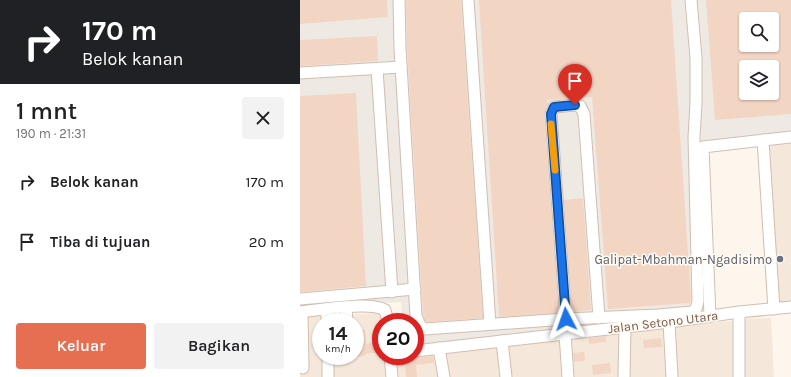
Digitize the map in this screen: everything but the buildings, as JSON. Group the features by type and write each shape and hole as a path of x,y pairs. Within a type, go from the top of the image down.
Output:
{"street":[{"path":"399,0 401,67 416,316 421,327 425,329 472,327 490,324 566,319 676,314 692,312 696,309 698,300 694,137 696,58 691,0"},
{"path":"468,0 490,324"},
{"path":"300,73 401,67"},
{"path":"378,68 392,292"},
{"path":"566,319 551,114 554,107 575,105 580,106 584,114 599,318"},
{"path":"710,316 703,147 791,137"},
{"path":"763,140 774,309"},
{"path":"300,299 415,290"},
{"path":"303,368 301,312 379,306 385,310 386,313"},
{"name":"Jalan Setono Utara","path":"424,350 791,307"},
{"path":"346,308 346,313"},
{"path":"738,312 739,377"},
{"path":"669,322 672,377"},
{"path":"624,327 624,377"},
{"path":"565,334 568,377"},
{"path":"502,341 506,377"},
{"path":"439,348 444,377"},
{"path":"328,365 328,377"},
{"path":"391,365 392,377"}],"shaded area":[{"path":"300,0 791,0 791,134 700,145 705,314 424,344 424,313 402,313 401,302 300,307"},
{"path":"791,142 791,303 777,304 767,144"},
{"path":"372,313 372,365 387,365 388,377 300,377 300,317 312,316 312,365 364,365 364,314"},
{"path":"771,318 774,377 743,377 742,319"},
{"path":"734,321 735,377 678,377 675,326"},
{"path":"665,327 668,377 629,377 627,331"},
{"path":"621,331 622,377 398,377 397,365 424,365 424,355"}],"slow traffic":[{"path":"551,124 555,170"}],"place":[{"name":"Galipat-Mbahman-Ngadisimo","path":"780,259"}],"route":[{"path":"566,319 551,114 554,107 575,105"}]}
